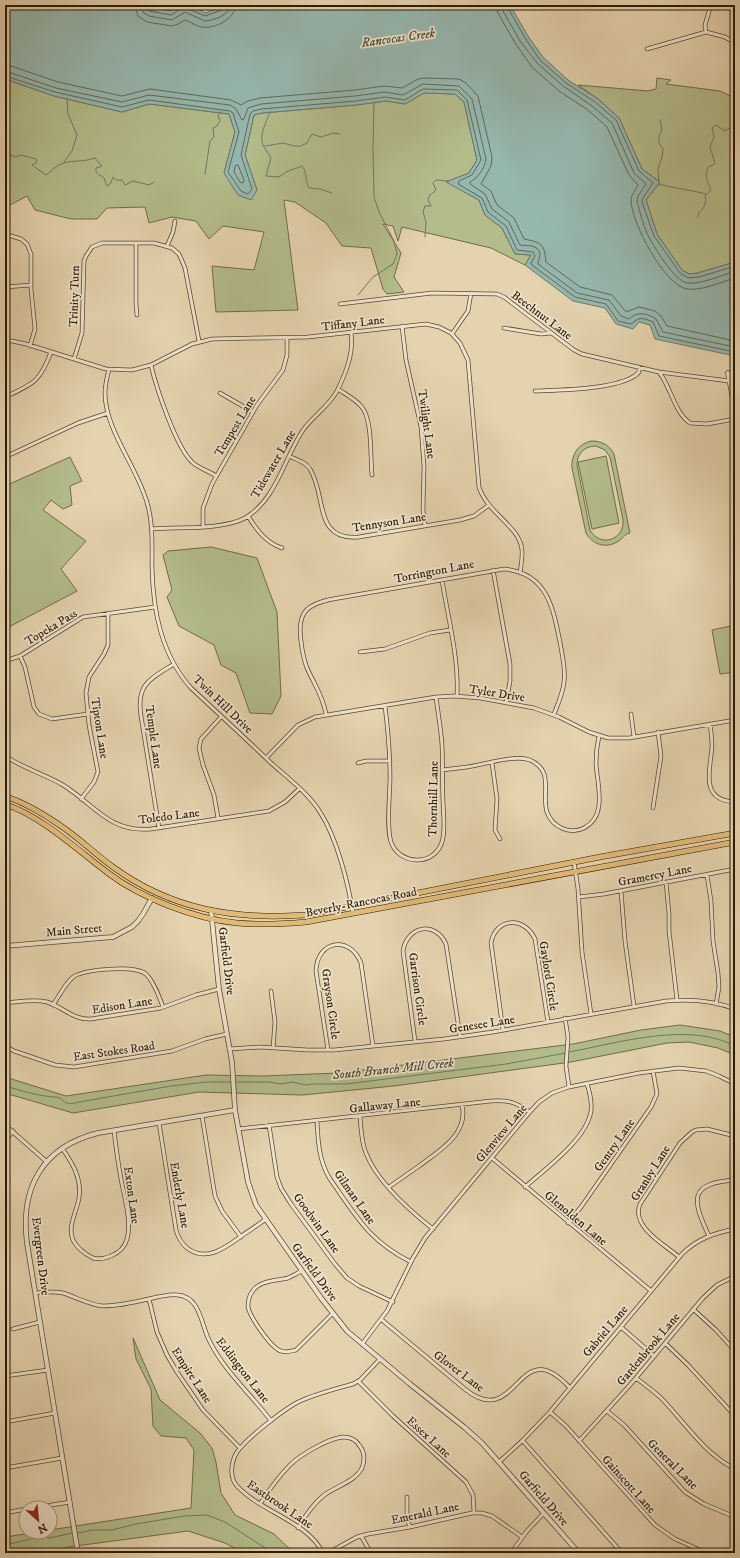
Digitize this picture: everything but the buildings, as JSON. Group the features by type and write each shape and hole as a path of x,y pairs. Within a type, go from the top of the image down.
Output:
{"main road":[{"name":"Beverly-Rancocas Road","path":"5,796 18,801 61,826 114,868 155,892 173,900 233,914 285,916 306,915 574,862 735,833"},
{"name":"Beverly-Rancocas Road","path":"5,804 16,808 54,830 131,888 170,906 211,918 236,923 277,924 306,922 735,842"},
{"path":"108,872 114,868"}],"street":[{"path":"706,32 705,25 711,5"},
{"path":"647,49 706,32 735,43"},
{"path":"174,221 174,232 167,246 179,254 185,268 200,342"},
{"path":"5,234 21,239 31,254 31,285 35,329 30,346"},
{"name":"Trinity Turn","path":"74,359 82,332 84,261 92,247 102,243 154,243 167,246"},
{"path":"136,243 137,315"},
{"path":"5,286 31,285"},
{"name":"Beechnut Lane","path":"340,304 414,294 493,294 502,296 574,350 582,354 659,372 729,381"},
{"path":"452,334 468,311 471,294"},
{"name":"Tiffany Lane","path":"5,341 12,340 109,369 132,370 151,365 180,349 200,342 232,338 287,338 351,333 419,324 433,325 446,330 452,334 464,348 468,360 479,487 488,505 519,540 522,551 520,573"},
{"name":"Twilight Lane","path":"402,326 406,360 419,415 422,438 424,472 423,510 425,525"},
{"path":"504,328 542,334 551,333"},
{"name":"Tidewater Lane","path":"151,529 203,526 234,522 248,516 258,508 266,499 303,429 330,400 338,389 350,355 352,343 351,333"},
{"name":"Tempest Lane","path":"203,526 204,504 216,476 260,400 283,370 287,355 287,338"},
{"path":"5,397 31,385 38,379 44,371 51,352"},
{"path":"151,365 160,396 184,452 196,465 216,476"},
{"path":"534,391 604,386 632,379 638,372 639,367"},
{"name":"Twin Hill Drive","path":"109,369 105,392 108,413 145,497 150,512 155,607 162,638 181,676 221,717 299,789 320,812 330,830 345,876 354,913"},
{"path":"659,372 664,378 682,414 690,423 706,424 735,419"},
{"path":"728,373 735,409"},
{"path":"338,389 360,406 366,414 372,475"},
{"path":"220,393 253,412"},
{"path":"5,457 78,423 108,413"},
{"name":"Tennyson Lane","path":"289,456 303,463 310,469 326,521 331,529 338,535 359,537 470,518 488,505"},
{"path":"248,516 257,530 270,542 282,548"},
{"name":"Torrington Lane","path":"326,714 323,698 307,666 304,656 300,625 305,611 312,605 322,601 493,570 509,569 528,576 540,586 547,596 554,613 564,676 561,696 554,714"},
{"path":"493,570 510,670 506,703"},
{"path":"442,580 457,675 457,696"},
{"name":"Topeka Pass","path":"5,660 20,656 83,617 155,607"},
{"name":"Tipton Lane","path":"81,799 94,782 98,772 86,698 88,682 108,645 108,613"},
{"path":"360,652 385,649 430,633 450,630"},
{"path":"20,656 25,667 34,707 39,714 52,719 88,714"},
{"name":"Temple Lane","path":"159,828 140,705 141,695 145,684 174,664"},
{"name":"Tyler Drive","path":"266,758 298,725 309,719 326,714 436,697 457,696 534,708 554,714 582,730 600,736 615,738 634,737 735,720"},
{"name":"Thornhill Lane","path":"385,706 390,761 389,813 391,840 398,853 410,860 420,860 429,858 437,851 442,842 442,744 436,697"},
{"path":"631,714 634,737"},
{"path":"218,818 214,795 203,765 199,748 203,736 221,717"},
{"path":"710,724 712,746 708,773 709,783 713,791 718,796 727,801 735,802"},
{"path":"653,808 661,756 658,732"},
{"path":"442,770 520,759 529,760 542,770 544,775 546,785 546,807 549,817 560,827 569,830 580,830 593,821 599,807 596,755 600,736"},
{"name":"Toledo Lane","path":"5,756 16,764 56,782 119,826 138,830 269,811 285,802 299,789"},
{"path":"358,763 366,761 390,761"},
{"path":"492,763 497,799 495,830 500,839"},
{"path":"574,862 579,897 582,945 591,1014"},
{"name":"Gramercy Lane","path":"579,897 621,891 735,869"},
{"path":"708,875 719,987 716,1004"},
{"path":"666,882 669,931 677,1000"},
{"path":"621,891 625,941 634,1006"},
{"name":"Main Street","path":"5,946 113,937 138,921 152,898"},
{"name":"Garfield Drive","path":"211,910 242,1156 251,1194 256,1205 332,1313 347,1330 482,1443 579,1553"},
{"name":"Gaylord Circle","path":"503,1030 491,943 496,930 504,924 509,923 523,925 530,931 535,939 548,1022"},
{"name":"Garrison Circle","path":"415,1041 403,951 406,938 415,931 423,929 435,931 442,937 446,944 460,1036"},
{"name":"Grayson Circle","path":"328,1050 316,971 316,962 320,954 326,948 338,945 351,949 357,955 361,963 373,1046"},
{"path":"53,1005 69,981 76,975 92,971 129,969 141,971 149,978 163,1007"},
{"name":"Edison Lane","path":"5,1003 35,1001 45,1002 84,1020 163,1007 196,995 220,989"},
{"path":"270,991 275,1022 273,1048"},
{"name":"Genesee Lane","path":"229,1050 273,1048 328,1050 373,1046 503,1030 634,1006 677,1000 693,1000 735,1009"},
{"path":"565,1018 568,1046 567,1063 569,1087"},
{"name":"East Stokes Road","path":"5,1046 14,1052 55,1065 74,1067 172,1051 204,1039 227,1034"},
{"name":"Glenview Lane","path":"362,1344 382,1320 393,1302 411,1262 425,1238 530,1112 548,1096 569,1087 653,1071 679,1068 692,1069 719,1076 735,1084"},
{"name":"Gentry Lane","path":"568,1223 651,1107 656,1094 653,1071"},
{"path":"525,1187 573,1143 586,1125 590,1116 591,1106 587,1084"},
{"name":"Gallaway Lane","path":"238,1129 491,1101 509,1101 518,1104 530,1112"},
{"path":"389,1187 438,1151 455,1136 463,1119 464,1113 462,1105"},
{"name":"Evergreen Drive","path":"78,1553 26,1235 26,1212 30,1191 47,1162 62,1148 83,1137 236,1110"},
{"path":"202,1116 214,1196 222,1211 241,1237"},
{"path":"360,1116 362,1138 366,1153 373,1167 402,1204 432,1229"},
{"name":"Gilman Lane","path":"317,1121 319,1153 325,1171 330,1180 366,1229 392,1252 411,1262"},
{"name":"Enderly Lane","path":"159,1123 173,1215 177,1234 182,1242 197,1254 207,1255 217,1252 266,1219"},
{"path":"5,1124 47,1162"},
{"name":"Goodwin Lane","path":"269,1125 277,1177 291,1204 334,1264 348,1278 359,1286 393,1302"},
{"name":"Granby Lane","path":"679,1257 644,1227 638,1213 640,1204 680,1143 692,1132 707,1129 735,1136"},
{"path":"5,1141 13,1131"},
{"name":"Exton Lane","path":"62,1148 76,1172 79,1183 79,1198 72,1230 73,1239 77,1247 94,1258 108,1257 123,1247 128,1234 126,1207 114,1131"},
{"name":"Glenolden Lane","path":"492,1158 650,1290"},
{"path":"709,1236 697,1208 698,1194 708,1184 718,1181 735,1180"},
{"name":"Gabriel Lane","path":"498,1462 522,1441 550,1412 679,1257 693,1244 709,1236 735,1229"},
{"path":"302,1271 293,1276 259,1285 252,1291 249,1299 249,1310 266,1337 274,1347 281,1351 289,1352 296,1350 332,1313"},
{"name":"Gardenbrook Lane","path":"580,1441 636,1378 693,1309 717,1285 735,1276"},
{"name":"Eddington Lane","path":"36,1293 62,1293 102,1306 114,1306 170,1295 178,1295 190,1299 198,1311 205,1333 216,1354 271,1421"},
{"name":"Empire Lane","path":"149,1299 157,1332 177,1372 203,1410 240,1448"},
{"path":"693,1309 716,1330 735,1351"},
{"name":"Glover Lane","path":"382,1320 466,1390 479,1399 488,1400 504,1396 526,1374 539,1370 556,1374 570,1388"},
{"path":"13,1329 40,1322"},
{"path":"620,1327 654,1356"},
{"path":"664,1343 688,1365 735,1416"},
{"name":"Eastbrook Lane","path":"323,1553 312,1537 250,1498 236,1485 232,1474 233,1462 240,1448 271,1421 298,1402 358,1381 380,1359"},
{"path":"5,1376 48,1370"},
{"path":"636,1378 660,1397 706,1449 735,1469"},
{"name":"Essex Lane","path":"358,1381 393,1416 466,1482 473,1495 474,1513"},
{"name":"General Lane","path":"607,1411 624,1425 685,1492 704,1504 735,1517"},
{"name":"Gainscott Lane","path":"550,1412 580,1441 655,1525 674,1539 707,1553"},
{"path":"5,1422 55,1413"},
{"path":"260,1504 276,1480 292,1464 335,1439 345,1437 353,1440 360,1445 364,1453 360,1470 350,1480 328,1492 316,1502 307,1512 298,1528"},
{"path":"522,1441 622,1553"},
{"path":"5,1468 62,1458"},
{"path":"408,1497 406,1519 410,1527"},
{"path":"58,1504 70,1502"},
{"path":"5,1512 18,1510"},
{"name":"Emerald Lane","path":"328,1553 361,1536 474,1513 482,1513 492,1516 522,1537"},
{"path":"511,1553 522,1537 544,1514"},
{"path":"361,1536 371,1553"},
{"path":"162,1553 198,1551 206,1553"}],"green space":[{"path":"657,78 671,80 666,84 720,91 735,98 735,262 698,273 689,274 682,270 657,234 646,200 660,182 642,169 619,118 598,99 578,85 648,91 656,89"},
{"path":"5,79 54,96 122,112 149,104 229,114 235,132 224,173 257,190 245,155 254,115 386,101 405,104 424,93 455,94 464,102 477,160 469,173 447,182 479,200 485,215 502,228 515,254 531,255 525,265 491,248 402,227 398,241 393,226 383,224 401,253 394,277 404,292 387,294 383,289 371,248 342,246 326,223 295,202 284,200 298,310 216,312 212,266 254,270 264,232 223,226 209,239 196,221 172,217 149,223 145,207 107,208 97,219 71,219 35,210 27,196 10,205 5,199"},
{"path":"591,441 602,443 610,448 614,454 630,533 626,534 619,541 608,545 595,543 586,533 572,468 576,451 586,442","holes":["596,446 605,450 610,457 623,520 623,527 620,533 616,537 605,540 594,536 590,530 577,465 578,457 582,451 588,447"]},
{"path":"606,456 619,523 592,529 578,462"},
{"path":"70,457 82,481 70,486 72,505 63,509 51,500 43,510 86,541 61,569 77,591 5,629 5,486"},
{"path":"211,547 257,558 277,612 281,696 272,714 250,713 236,673 221,665 214,645 179,626 167,597 172,590 163,555 168,551"},
{"path":"731,626 735,648 735,672 720,674 712,630"},
{"path":"680,1025 720,1031 735,1037 735,1055 718,1048 689,1042 667,1043 571,1062 394,1086 302,1095 199,1092 73,1113 5,1093 5,1077 66,1096 206,1075 263,1076 338,1073 573,1044 641,1030"},
{"path":"133,1338 160,1400 200,1433 212,1448 221,1493 235,1515 274,1534 294,1553 244,1553 225,1543 188,1531 68,1547 41,1553 5,1553 5,1537 18,1535 18,1540 58,1540 58,1529 191,1508 194,1450 186,1438 161,1436 153,1426 151,1389 136,1359"}],"water":[{"name":"Rancocas Creek","path":"5,5 141,5 171,11 178,5 192,5 205,13 226,5 510,5 528,36 543,57 568,80 598,99 619,118 642,169 660,182 646,200 657,234 682,270 689,274 698,273 735,262 735,356 655,339 650,325 639,322 633,329 616,324 605,308 573,301 525,265 531,255 515,254 502,228 485,215 479,200 446,182 469,173 477,160 464,102 455,94 424,93 405,104 386,101 254,115 245,155 257,190 251,200 238,195 224,173 235,132 229,114 149,104 122,112 54,96 5,79"}],"waterway":[{"path":"64,162 72,151 77,135 68,114 67,98"},
{"path":"358,295 373,277 393,264 397,254 394,241 379,212 374,197 374,102"},
{"path":"205,174 210,141 214,137 213,128 217,126 220,121 218,116 220,112"},
{"path":"270,112 262,134 262,143 271,158 266,176 279,177 286,172 302,166 305,171 309,188 320,189 332,193"},
{"path":"659,184 658,169 663,149 659,143 659,136 662,130 660,120"},
{"path":"698,217 699,212 705,205 705,196 710,191 706,178 707,171 709,166 715,163 710,147 714,137 712,128 716,125 725,131 731,127 735,131"},
{"path":"265,146 283,143 301,146 307,143 312,134 321,137 333,133 340,134"},
{"path":"5,153 15,157 21,155 36,159 37,162 32,165 46,175 61,164 95,158 102,166 96,168 96,172 104,178 107,186 111,183 113,177 116,180 122,180 125,185 133,181 149,185 154,182"},
{"path":"425,237 426,222 423,212 425,206 431,206 428,200 429,196 436,190 433,183 436,180 449,181"},
{"path":"658,185 706,194"},
{"name":"South Branch Mill Creek","path":"569,1052 653,1036 675,1035 697,1035 717,1039 735,1046"},
{"name":"South Branch Mill Creek","path":"235,1082 269,1082 281,1084 292,1082 306,1085 346,1084 506,1064 566,1053"},
{"name":"South Branch Mill Creek","path":"5,1086 59,1098 66,1103 73,1103 171,1086 207,1082 232,1082"},
{"path":"76,1533 91,1530 112,1530 136,1524 184,1516 207,1515 225,1522 273,1553"},
{"path":"5,1545 44,1536 49,1538 73,1533"}]}
